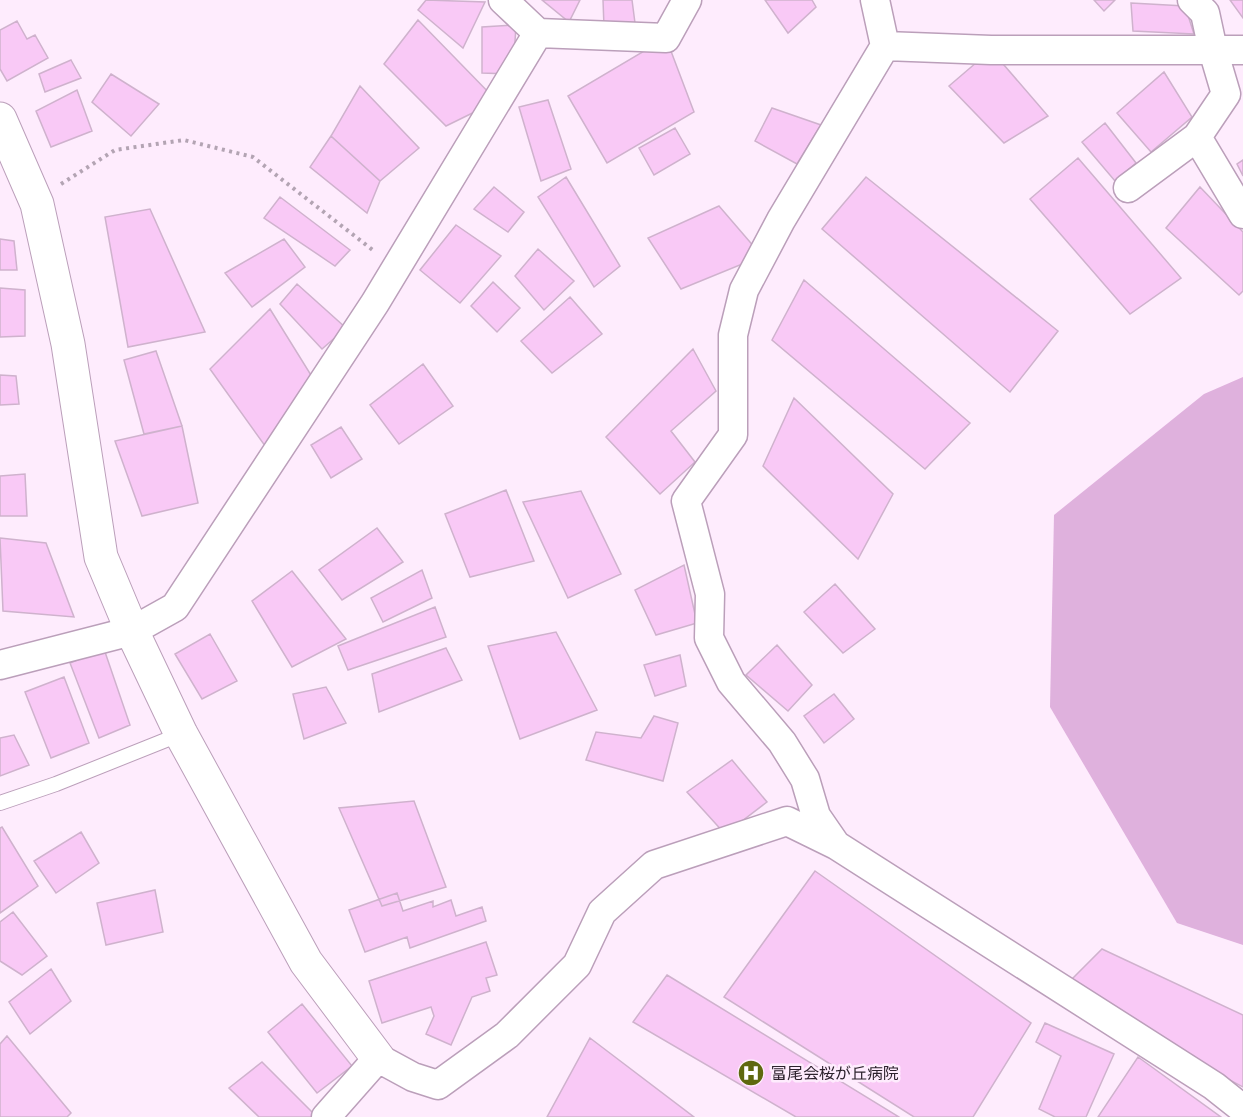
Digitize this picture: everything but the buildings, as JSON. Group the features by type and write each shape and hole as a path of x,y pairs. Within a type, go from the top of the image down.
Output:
{"street":[{"path":"503,0 538,33 666,38 687,0"},
{"path":"836,845 816,816 805,780 788,751 731,682 709,638 710,594 686,501 733,435 733,335 744,290 781,220 885,46 875,0"},
{"path":"1128,188 1197,137 1226,94 1205,13 1192,0"},
{"path":"0,665 132,631 175,607 396,268 538,33"},
{"path":"885,46 991,51 1243,50"},
{"path":"0,119 37,204 68,344 101,557 132,631 181,734 306,962 378,1058 413,1077 438,1084 507,1035 577,965 602,912 654,865 787,821 836,845 1214,1086 1243,1109"},
{"path":"1197,137 1243,214"},
{"path":"326,1117 378,1058"}],"lane":[{"path":"0,803 181,734"}],"path":[{"path":"37,204 73,175 115,150 184,140 253,157 396,268"}],"shaded area":[{"path":"1243,377 1243,945 1177,923 1050,707 1054,515 1204,394"}],"place":[{"name":"富尾会桜が丘病院","path":"751,1073"}]}
